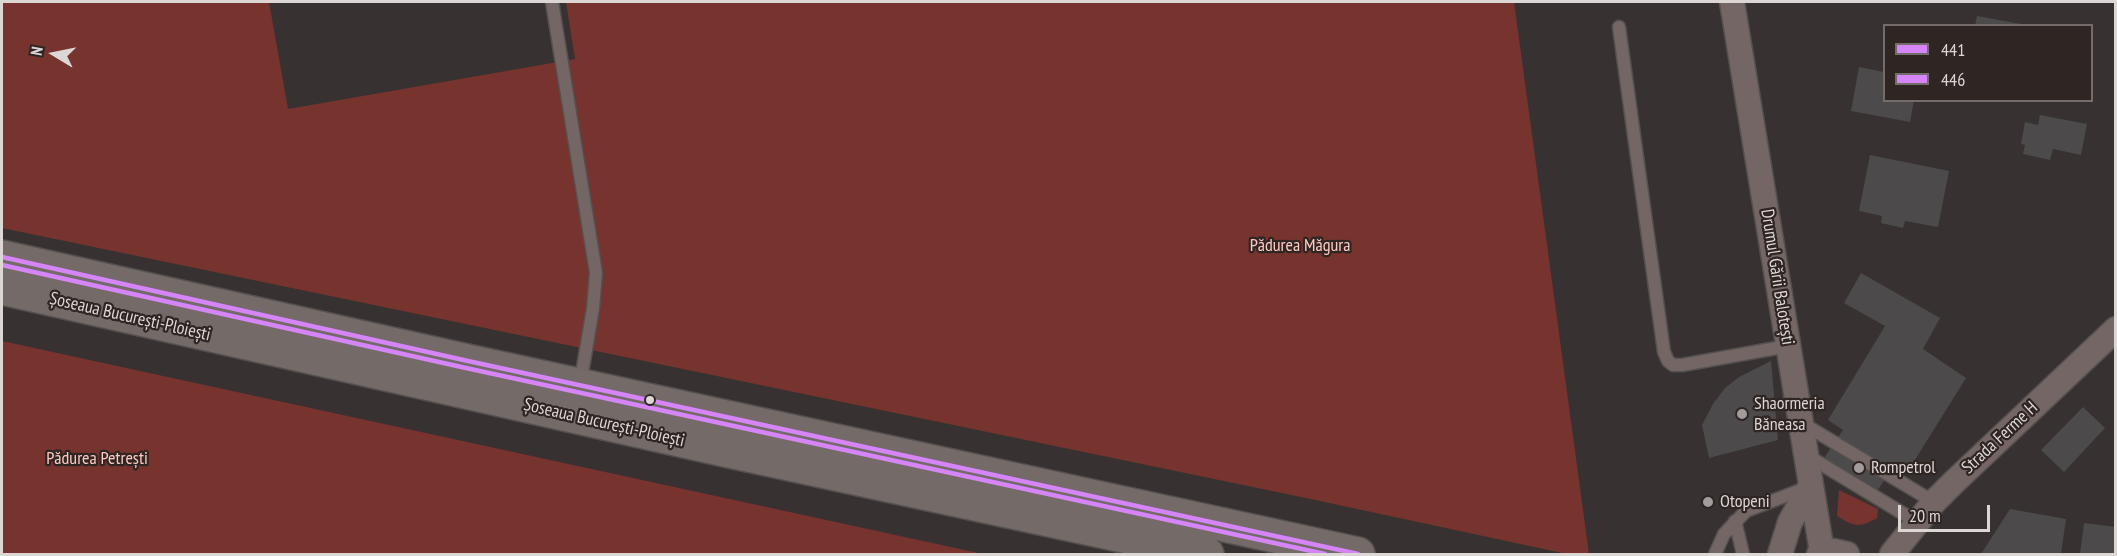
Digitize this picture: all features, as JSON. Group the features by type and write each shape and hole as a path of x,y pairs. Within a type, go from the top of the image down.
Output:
{"highway":[{"name":"Șoseaua București-Ploiești","path":"2,257 1207,555"},
{"name":"Șoseaua București-Ploiești","path":"2,288 1358,555"}],"street":[{"name":"Drumul Gării Balotești","path":"1732,2 1820,553"},
{"name":"Strada Ferme H","path":"1892,555 1934,502 2115,329"},
{"path":"1780,555 1790,522 1810,487"},
{"path":"1820,553 1833,551 1847,555"}],"lane":[{"path":"552,2 596,273 593,308 577,401"},
{"path":"1619,27 1664,352 1668,361 1673,365 1682,365 1788,346"},
{"path":"1799,421 1934,502"},
{"path":"1805,454 1917,522"},
{"path":"1715,555 1724,534 1746,511 1810,487"},
{"path":"1735,521 1743,555"}],"green space":[{"name":"Pădurea Măgura","path":"2,2 269,2 288,109 575,59 566,2 1514,2 1589,554 1567,554 2,228"},
{"name":"Pădurea Petrești","path":"2,341 983,554 2,554"},
{"path":"1839,490 1878,509 1877,518 1857,525 1837,516"}],"building":[{"path":"1977,16 2021,24 1975,24"},
{"path":"1859,67 1883,72 1883,102 1914,102 1910,122 1851,111"},
{"path":"2040,115 2087,124 2081,155 2053,149 2050,160 2023,154 2025,145 2021,144 2025,122 2038,125"},
{"path":"1870,155 1949,171 1938,227 1905,221 1903,228 1881,223 1882,216 1859,211"},
{"path":"1861,273 1940,318 1923,349 1966,378 1908,471 1894,464 1878,490 1860,489 1839,478 1824,458 1843,430 1828,420 1885,326 1844,303"},
{"name":"Shaormeria Băneasa","path":"1771,361 1778,440 1709,458 1702,425 1713,404 1725,388 1739,377"},
{"path":"2083,407 2105,428 2064,472 2041,450"},
{"path":"2010,509 2066,519 2061,554 1981,554"},
{"path":"2084,523 2116,527 2116,554 2080,554"}],"transit line":[{"name":"441","path":"2,257 468,361 1358,554"},
{"name":"446","path":"2,265 1325,554"}],"place":[{"name":"Shaormeria Băneasa","path":"1742,414"},
{"name":"Rompetrol","path":"1859,468"},
{"name":"Otopeni","path":"1708,502"}]}
